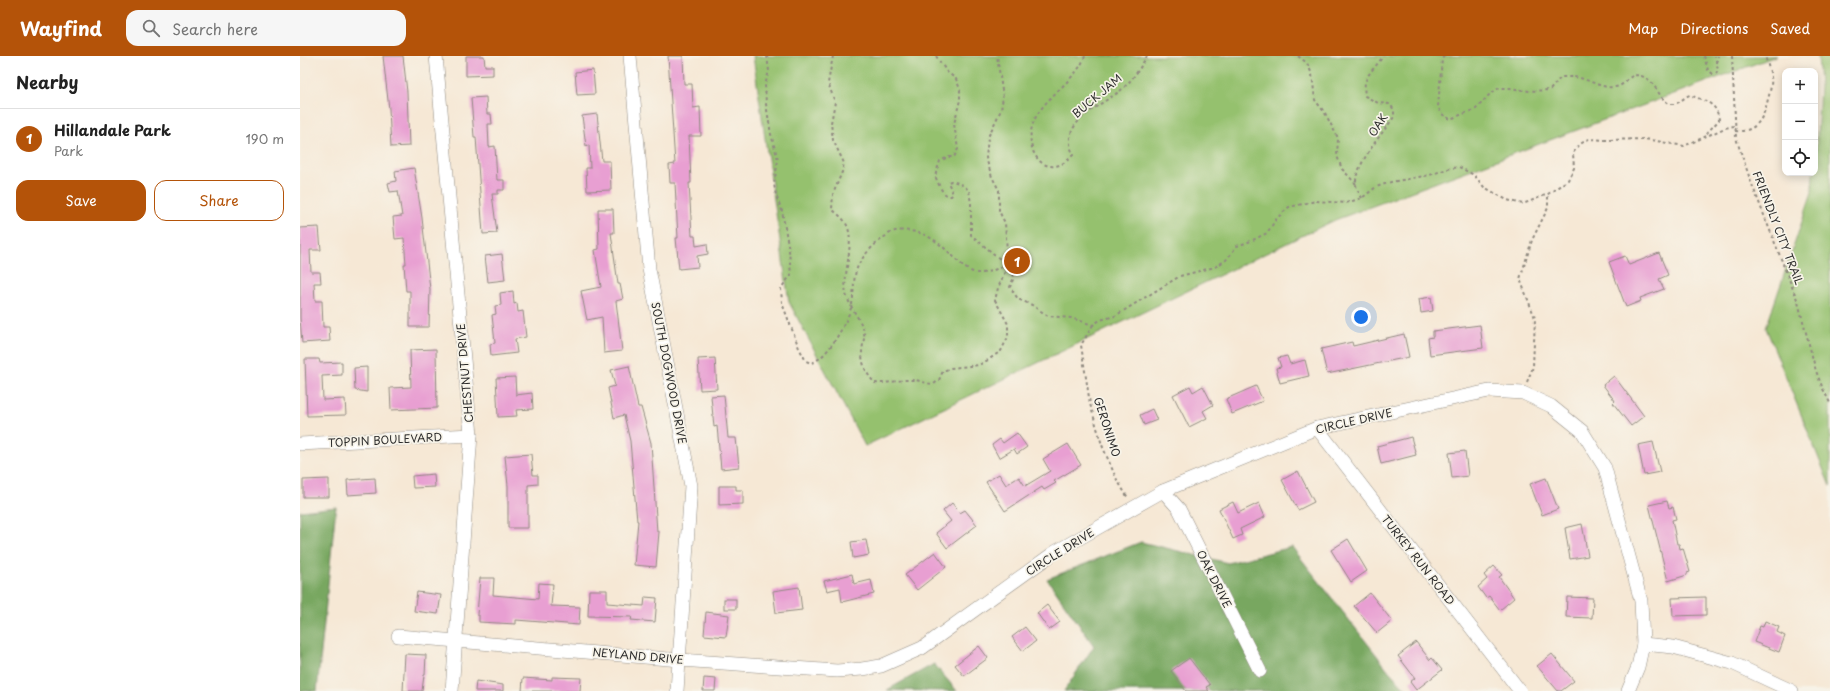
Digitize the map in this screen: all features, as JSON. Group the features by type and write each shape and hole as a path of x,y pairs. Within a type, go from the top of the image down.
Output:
{"street":[{"name":"CHESTNUT DRIVE","path":"436,56 471,435 452,691"},
{"name":"SOUTH DOGWOOD DRIVE","path":"630,56 649,269 692,486 677,691"},
{"name":"CIRCLE DRIVE","path":"877,666 922,648 1055,552 1163,491 1317,428 1489,391 1523,392 1551,406 1582,431 1605,468 1640,601 1643,644 1638,667 1628,691"},
{"name":"TURKEY RUN ROAD","path":"1317,428 1520,691"},
{"name":"TOPPIN BOULEVARD","path":"300,444 471,435"},
{"name":"OAK DRIVE","path":"1163,491 1179,509 1260,671"},
{"name":"NEYLAND DRIVE","path":"398,636 680,660 837,671 877,666"},
{"path":"1643,644 1673,647 1732,663 1792,691"}],"path":[{"path":"767,56 769,71 765,85 766,104 771,134 778,160 774,184 776,195 782,211 789,250 791,275 782,288 782,303 792,332 806,361 811,364 818,362 828,350 842,328 851,308 858,266 874,245 891,232 904,230 928,235 937,240 973,273 985,272 1008,265"},
{"path":"833,56 828,82 835,102 831,124 833,140 844,163 833,194 832,208 846,222 849,234 846,293 851,308 865,330 862,354 867,375 875,383 888,384 915,380 926,384 934,384 939,380 943,371 951,368 979,365 1000,351 1008,337 1008,324 995,300 998,288 1008,265 1005,223 999,211 999,190 992,177 986,158 988,137 1001,110 1003,97 997,56"},
{"path":"936,56 947,72 956,79 960,89 960,100 954,124 958,149 957,154 954,157 948,157 940,161 935,176 943,192 949,197 953,194 948,186 948,182 951,181 959,183 969,190 971,204 971,235 1012,268 1014,277 1010,287 1018,299 1032,305 1048,316 1071,318 1092,325 1100,320 1115,316 1180,276 1215,267 1226,260 1237,246 1267,233 1277,218 1289,207 1316,201 1346,203 1362,198 1376,187 1391,182 1430,176 1447,169 1459,167 1474,175 1484,187 1507,200 1524,204 1548,194 1568,180 1574,168 1573,153 1580,144 1589,139 1645,139 1684,146 1725,128 1734,126"},
{"name":"BUCK JAM","path":"1084,56 1081,65 1034,120 1030,134 1030,146 1034,156 1043,164 1051,167 1066,163 1073,155 1069,142 1075,125 1092,110 1122,90 1144,63 1147,56"},
{"path":"1298,56 1306,63 1312,74 1315,100 1325,113 1338,138 1337,156 1342,169 1356,184 1362,198"},
{"name":"OAK","path":"1356,184 1359,171 1371,148 1394,117 1394,110 1390,104 1378,103 1365,96 1364,86 1367,76 1383,56"},
{"path":"1444,56 1442,59 1438,107 1442,114 1450,118 1476,109 1489,95 1499,88 1510,88 1529,92 1550,90 1561,78 1575,77 1611,88 1619,87 1629,77 1636,75 1645,77 1654,83 1664,101 1672,105 1679,103 1690,95 1712,105 1718,111 1719,120 1703,137"},
{"path":"1704,56 1711,73 1716,74 1718,56"},
{"path":"1715,56 1717,64"},
{"name":"FRIENDLY CITY TRAIL","path":"1732,56 1735,131 1751,182 1798,302 1816,371 1823,390 1830,403"},
{"path":"1735,131 1746,131 1756,126 1765,113 1770,92 1771,78 1765,56"},
{"path":"1523,392 1533,367 1535,318 1520,279 1532,240 1548,208 1548,194"},
{"name":"GERONIMO","path":"1092,325 1081,345 1090,404 1102,445 1116,478 1134,508"}],"green space":[{"path":"753,56 1776,56 1335,220 865,446 789,302"},
{"path":"1818,56 1830,56 1830,486 1766,328 1812,192 1813,176 1818,176 1818,121 1820,86"},
{"path":"336,507 317,691 300,691 300,511"},
{"path":"1141,542 1228,563 1292,547 1389,671 1408,691 1064,691 1094,646 1047,579"},
{"path":"934,664 957,691 887,690"}],"building":[{"path":"383,56 403,56 407,92 409,146 391,147 389,109"},
{"path":"466,56 484,56 485,66 493,66 493,75 466,76"},
{"path":"668,56 683,56 684,84 692,84 693,108 700,107 701,136 689,136 691,183 689,183 692,236 695,236 696,246 707,244 708,254 697,256 698,267 679,269 676,238 678,238 675,183 670,183 669,165 675,164"},
{"path":"593,70 595,94 577,95 575,72"},
{"path":"486,97 487,114 491,114 492,124 488,124 489,147 495,146 497,180 504,180 504,190 498,190 498,194 492,194 497,233 483,234 476,137 474,137 471,98"},
{"path":"597,114 602,161 610,161 611,190 587,191 586,168 590,168 589,145 586,146 582,116"},
{"path":"414,168 422,218 430,289 429,327 410,327 410,291 406,291 404,238 395,239 393,217 402,216 398,191 390,192 388,183 396,181 395,171"},
{"path":"598,209 613,209 614,233 611,233 618,284 620,284 623,299 616,301 622,351 604,353 602,317 587,320 581,291 601,287 595,250 599,249"},
{"path":"319,227 321,250 310,250 311,272 320,272 321,283 314,283 315,301 322,301 323,327 329,327 330,341 302,343 300,318 300,228"},
{"path":"1659,253 1668,275 1659,279 1664,289 1640,298 1641,301 1626,307 1609,262 1625,256 1629,265"},
{"path":"502,254 505,280 488,282 485,256"},
{"path":"513,291 514,304 517,303 518,312 523,311 526,337 515,339 517,353 491,356 490,344 495,343 492,315 496,314 495,306 501,305 500,293"},
{"path":"1431,297 1433,311 1421,313 1419,299"},
{"path":"1480,325 1483,348 1430,355 1428,338 1433,337 1433,331"},
{"path":"1404,334 1409,357 1327,374 1321,349 1352,342 1353,346"},
{"path":"436,349 437,408 391,410 390,388 411,387 410,350"},
{"path":"1287,356 1290,364 1305,360 1309,376 1280,383 1276,368 1281,367 1278,358"},
{"path":"715,358 717,389 700,390 698,359"},
{"path":"305,359 319,359 320,363 342,362 342,375 322,376 323,400 345,399 346,415 307,416"},
{"path":"629,366 638,407 641,407 651,443 657,532 659,532 656,567 634,565 638,521 630,441 624,415 614,418 608,388 615,386 611,370"},
{"path":"367,367 367,392 355,390 354,368"},
{"path":"1614,376 1644,416 1631,426 1613,403 1615,401 1603,385"},
{"path":"515,377 516,395 532,393 533,409 516,410 517,416 498,417 496,378"},
{"path":"1190,386 1193,392 1203,386 1213,405 1203,411 1207,418 1189,427 1173,395"},
{"path":"1256,386 1263,401 1232,414 1226,399"},
{"path":"724,395 728,438 736,438 739,467 721,469 717,426 714,427 711,396"},
{"path":"1152,409 1157,420 1144,425 1140,415"},
{"path":"1017,433 1027,447 1017,454 1014,449 999,458 992,445 1000,439 1003,443"},
{"path":"1411,437 1416,455 1381,464 1377,446"},
{"path":"1653,442 1660,472 1644,475 1638,445"},
{"path":"1068,444 1081,465 1054,481 1056,483 1044,490 1042,487 1005,511 986,482 999,474 1006,485 1019,477 1025,486 1050,471 1043,459"},
{"path":"1465,451 1468,476 1452,478 1449,453"},
{"path":"531,454 533,475 538,475 538,484 528,485 528,528 508,528 508,486 505,456"},
{"path":"1298,471 1314,502 1298,510 1282,480"},
{"path":"434,474 435,487 413,488 412,476"},
{"path":"375,478 376,493 348,495 347,480"},
{"path":"1546,478 1558,509 1542,515 1530,484"},
{"path":"329,479 329,497 303,497 303,480"},
{"path":"719,486 736,486 736,490 743,490 743,504 719,505"},
{"path":"1667,501 1669,508 1673,507 1676,519 1672,520 1677,544 1679,544 1680,549 1683,548 1690,572 1687,573 1687,575 1668,581 1649,505"},
{"path":"1233,502 1238,513 1259,503 1265,517 1240,529 1242,535 1233,539 1219,509"},
{"path":"952,503 960,513 965,510 977,525 947,548 936,533 951,521 943,511"},
{"path":"1582,524 1588,556 1570,559 1565,528"},
{"path":"1348,539 1367,571 1351,582 1331,550"},
{"path":"866,540 869,555 853,558 851,542"},
{"path":"935,552 946,567 917,590 905,575"},
{"path":"1494,566 1502,575 1499,577 1514,598 1500,610 1489,596 1486,598 1478,587 1487,579 1484,575"},
{"path":"852,574 854,584 871,580 874,594 842,602 840,588 827,591 824,581"},
{"path":"480,578 494,578 493,595 538,599 539,583 553,584 551,606 580,607 579,625 516,620 516,624 479,622 479,615 477,615"},
{"path":"799,587 802,610 776,613 773,591"},
{"path":"589,590 607,590 607,603 644,606 645,597 657,598 655,622 631,620 632,617 588,616"},
{"path":"417,592 441,595 438,614 414,611"},
{"path":"1370,593 1392,621 1377,633 1354,606"},
{"path":"1567,597 1593,598 1592,618 1566,617"},
{"path":"1706,597 1706,615 1673,616 1672,598"},
{"path":"724,599 736,599 736,609 724,609"},
{"path":"1047,605 1060,622 1049,630 1037,613"},
{"path":"706,612 729,615 726,637 704,635"},
{"path":"1765,621 1779,627 1777,632 1785,636 1779,652 1754,642 1760,626 1763,627"},
{"path":"1025,627 1036,641 1023,651 1012,637"},
{"path":"1416,642 1430,660 1432,658 1442,670 1416,690 1410,682 1415,678 1398,656"},
{"path":"979,646 988,658 964,676 955,665"},
{"path":"405,654 426,655 425,675 422,691 403,691"},
{"path":"1552,654 1574,681 1561,691 1558,691 1537,666"},
{"path":"1189,658 1210,685 1206,687 1209,691 1186,691 1171,671"},
{"path":"552,677 581,678 580,691 522,691 523,678 552,680"},
{"path":"704,678 716,679 715,691 703,691"},
{"path":"476,681 503,685 503,691 475,691"}],"place":[{"name":"Hillandale Park","path":"1017,261"}]}
